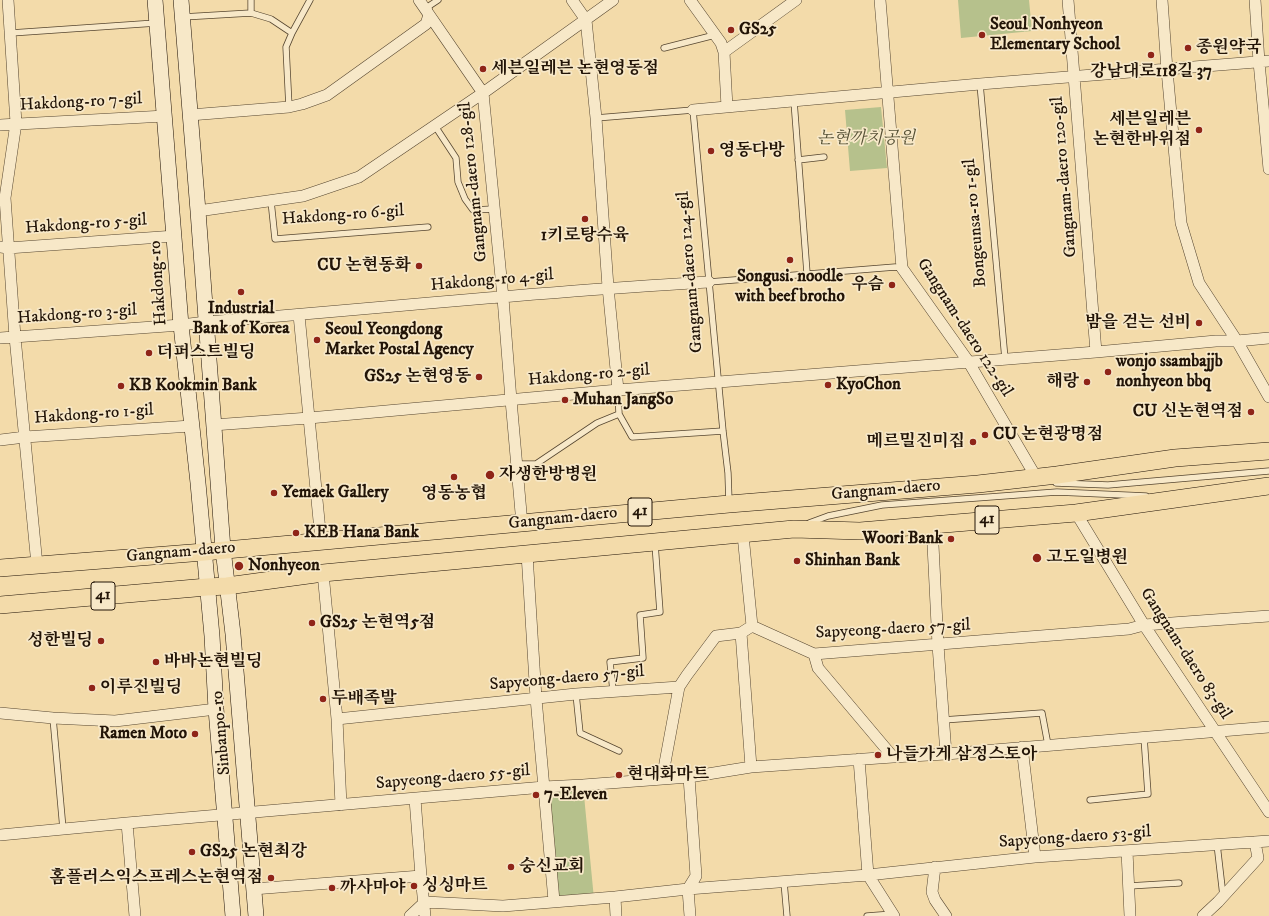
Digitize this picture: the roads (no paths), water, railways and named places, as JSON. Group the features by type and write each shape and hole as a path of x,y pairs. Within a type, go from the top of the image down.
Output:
{"main road":[{"name":"Hakdong-ro","path":"155,0 181,325 207,587"},
{"path":"181,0 223,549"},
{"name":"Gangnam-daero","path":"4,570 729,504 978,484 1042,481 1175,458 1269,451"},
{"name":"Gangnam-daero","path":"0,605 227,586 323,573 743,535 794,529 860,531 1076,513 1269,486"},
{"name":"Sinbanpo-ro","path":"223,549 233,634 256,916"},
{"name":"Sinbanpo-ro","path":"207,587 233,916"}],"street":[{"path":"8,0 5,33 16,123 6,198 4,247 15,337 37,566"},
{"name":"Gangnam-daero 128-gil","path":"418,0 483,93 503,298 522,524"},
{"path":"572,0 586,20 596,118 608,287 618,390"},
{"name":"Hakdong-ro 6-gil","path":"198,211 303,196 359,177 483,93 613,0"},
{"path":"690,0 721,43 724,52 727,107"},
{"path":"724,52 796,0"},
{"name":"Gangnam-daero 122-gil","path":"880,0 902,268 968,361 1042,481"},
{"name":"Gangnam-daero 120-gil","path":"1068,0 1096,352"},
{"path":"1162,0 1166,70 1181,224 1199,283 1237,341 1269,397"},
{"path":"1256,0 1264,61 1269,169"},
{"path":"190,114 289,107 327,95 426,24 429,15"},
{"path":"693,110 980,84 1264,61"},
{"name":"Hakdong-ro 7-gil","path":"0,124 165,116"},
{"name":"Hakdong-ro 5-gil","path":"4,247 174,236"},
{"name":"Hakdong-ro 4-gil","path":"181,325 503,298 608,287 709,282"},
{"path":"299,315 321,541"},
{"name":"Hakdong-ro 3-gil","path":"0,338 181,325"},
{"path":"968,361 1096,352 1216,340 1237,341 1269,338"},
{"name":"Hakdong-ro 2-gil","path":"213,425 968,361"},
{"name":"Hakdong-ro 1-gil","path":"0,440 191,426"},
{"name":"Gangnam-daero 83-gil","path":"1076,513 1144,625 1269,812"},
{"path":"932,525 938,645 946,754"},
{"path":"662,779 679,687 686,675 716,636 741,633 752,626 743,535"},
{"path":"527,554 536,698 554,901"},
{"path":"323,573 337,719 342,805"},
{"name":"Sapyeong-daero 57-gil","path":"752,626 814,654 1129,629 1144,625 1269,616"},
{"path":"741,633 751,767"},
{"path":"814,654 818,668 892,757"},
{"name":"Sapyeong-daero 57-gil","path":"337,719 576,694 679,687"},
{"path":"0,713 53,718 115,720 216,709"},
{"name":"Sapyeong-daero 55-gil","path":"0,835 544,787 689,777 751,767 946,754 1269,727"},
{"path":"1022,748 1035,857"},
{"path":"859,759 868,875 894,915"},
{"path":"689,777 696,876 688,889 690,916"},
{"path":"415,799 425,916"},
{"path":"127,823 135,916"},
{"name":"Sapyeong-daero 53-gil","path":"425,902 504,911 554,901 868,875 1035,857 1269,841"},
{"path":"1203,916 1258,858 1255,842"},
{"path":"1128,851 1130,916"},
{"path":"935,867 932,892 935,900 946,916"},
{"path":"253,889 421,876"},
{"path":"615,897 616,916"},
{"path":"410,916 425,902"}],"lane":[{"path":"251,0 251,13"},
{"path":"289,107 286,47 310,0"},
{"path":"429,15 429,6 438,0"},
{"path":"183,16 251,13 271,19 292,33"},
{"path":"5,33 158,23"},
{"path":"664,48 715,35"},
{"name":"Bongeunsa-ro 1-gil","path":"980,84 1005,359"},
{"path":"794,101 807,273"},
{"path":"596,118 693,110"},
{"name":"Gangnam-daero 124-gil","path":"693,110 728,473 729,504"},
{"path":"435,126 456,158 458,182 464,199 473,210 494,209"},
{"path":"798,160 824,157"},
{"name":"Hakdong-ro 6-gil","path":"271,201 275,239 428,227"},
{"name":"Hakdong-ro 4-gil","path":"709,282 807,273 895,267 902,268"},
{"path":"618,390 619,414 632,437 723,431"},
{"path":"517,464 536,464 596,423 619,414"},
{"path":"1042,481 1108,485 1269,471"},
{"path":"794,529 828,516 882,505 1057,492 1178,498"},
{"path":"613,691 610,662 643,658 640,615 660,612 655,542"},
{"path":"576,694 580,733 619,751"},
{"path":"943,720 1042,713 1048,745"},
{"path":"53,718 62,829"},
{"path":"1090,800 1148,794 1144,738"},
{"path":"1218,844 1223,896"},
{"path":"784,882 787,916"},
{"path":"1129,886 1179,883"},
{"path":"867,916 894,915"}],"place":[{"name":"GS25","path":"731,30"},
{"name":"Seoul Nonhyeon Elementary School","path":"982,35"},
{"name":"종원약국","path":"1188,48"},
{"name":"강남대로118길 37","path":"1151,55"},
{"name":"세븐일레븐 논현영동점","path":"483,69"},
{"name":"세븐일레븐 논현한바위점","path":"1199,130"},
{"name":"영동다방","path":"711,151"},
{"name":"1키로탕수육","path":"585,219"},
{"name":"Songusi. noodle with beef brotho","path":"790,260"},
{"name":"CU 논현동화","path":"419,266"},
{"name":"우슴","path":"892,285"},
{"name":"Industrial Bank of Korea","path":"241,292"},
{"name":"밤을 걷는 선비","path":"1199,323"},
{"name":"Seoul Yeongdong Market Postal Agency","path":"317,340"},
{"name":"더퍼스트빌딩","path":"149,353"},
{"name":"wonjo ssambajjb nonhyeon bbq","path":"1108,372"},
{"name":"GS25 논현영동","path":"479,377"},
{"name":"해랑","path":"1087,382"},
{"name":"KyoChon","path":"828,385"},
{"name":"KB Kookmin Bank","path":"121,386"},
{"name":"Muhan JangSo","path":"565,400"},
{"name":"CU 신논현역점","path":"1251,412"},
{"name":"CU 논현광명점","path":"985,435"},
{"name":"메르밀진미집","path":"973,442"},
{"name":"자생한방병원","path":"490,475"},
{"name":"영동농협","path":"454,477"},
{"name":"Yemaek Gallery","path":"274,493"},
{"name":"KEB Hana Bank","path":"296,533"},
{"name":"Woori Bank","path":"951,539"},
{"name":"고도일병원","path":"1037,558"},
{"name":"Shinhan Bank","path":"797,561"},
{"name":"Nonhyeon","path":"239,566"},
{"name":"GS25 논현역5점","path":"312,623"},
{"name":"성한빌딩","path":"101,641"},
{"name":"바바논현빌딩","path":"156,662"},
{"name":"이루진빌딩","path":"92,688"},
{"name":"두배족발","path":"323,699"},
{"name":"Ramen Moto","path":"195,734"},
{"name":"나들가게 삼정스토아","path":"878,755"},
{"name":"현대화마트","path":"619,775"},
{"name":"7-Eleven","path":"536,795"},
{"name":"GS25 논현최강","path":"192,852"},
{"name":"숭신교회","path":"511,867"},
{"name":"홈플러스익스프레스논현역점","path":"271,878"},
{"name":"싱싱마트","path":"414,886"},
{"name":"까사마야","path":"332,888"}],"park label":[{"name":"논현까치공원","path":"866,139"}]}
